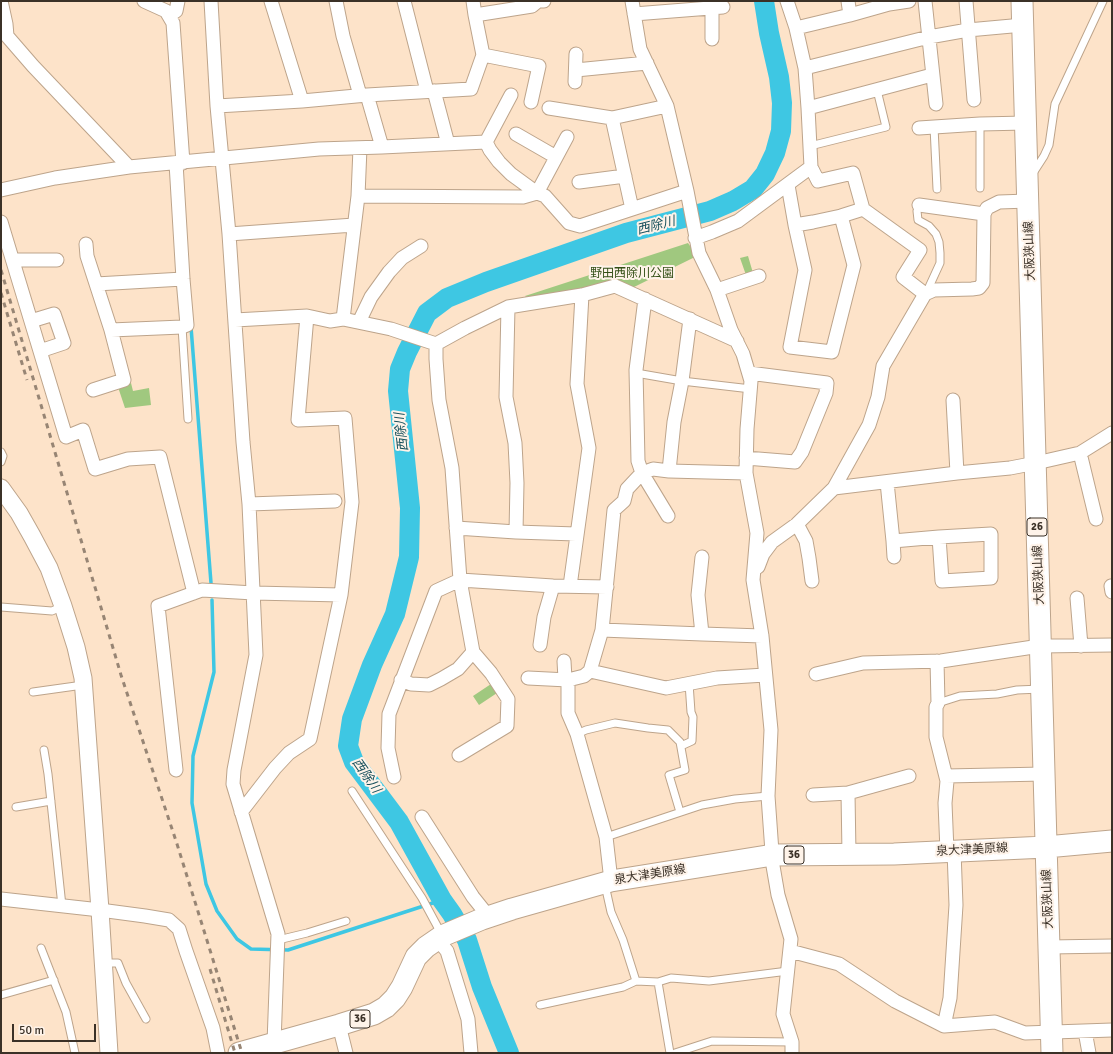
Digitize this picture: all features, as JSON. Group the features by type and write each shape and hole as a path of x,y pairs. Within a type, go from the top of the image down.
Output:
{"main road":[{"name":"大阪狭山線","path":"1022,1 1052,1053"},
{"name":"泉大津美原線","path":"258,1049 339,1026 374,1014 386,1007 395,998 402,987 416,957 426,947 442,936 512,909 608,882 773,855 894,854 1046,847 1112,841"}],"street":[{"path":"1,1 7,36 33,66 129,168"},
{"path":"110,330 187,325 183,279 180,163 173,23 166,11 144,1"},
{"path":"169,16 176,11 178,1"},
{"path":"211,1 221,159 249,504 256,655 234,770 234,784 278,934 258,1049"},
{"path":"271,1 302,101"},
{"path":"336,1 343,36 382,147"},
{"path":"404,1 430,91 448,144"},
{"path":"217,106 470,89 483,55 473,1"},
{"path":"475,15 532,6 538,1 544,1"},
{"path":"787,1 796,28 805,68 811,167 818,181 853,173 863,209 920,250 903,277 929,292 979,288 983,283 984,214 986,208 1028,191"},
{"path":"848,1 850,15"},
{"path":"796,28 850,15 888,3 909,1"},
{"path":"925,1 936,104"},
{"path":"966,1 974,100"},
{"path":"712,39 717,8 633,7 640,49 667,106 688,195 694,234 699,253 717,290 731,330 743,354 751,381 747,429 746,473 757,533 753,580 762,636 771,730 768,796 773,866 778,894 791,939 783,1014 792,1048"},
{"path":"805,68 929,36 968,30 1023,25"},
{"path":"576,54 575,76 647,63"},
{"path":"483,55 539,66 530,102"},
{"path":"808,108 932,76"},
{"path":"486,142 510,95"},
{"path":"549,108 612,118 667,106"},
{"path":"612,118 632,209"},
{"path":"919,128 1026,123"},
{"path":"516,134 556,157"},
{"path":"358,196 523,197 537,193 567,136"},
{"path":"1,190 55,178 129,168 319,149 486,142"},
{"path":"486,142 499,162 537,193 545,196 568,223 580,226 632,209 688,195"},
{"path":"343,319 358,196 360,148"},
{"path":"694,234 712,232 738,221 811,167"},
{"path":"579,182 625,176"},
{"path":"788,185 805,270 790,348 832,352 854,265 841,216"},
{"path":"919,205 984,214"},
{"path":"795,225 841,216 863,209"},
{"path":"1,222 66,437 83,430 95,469 128,459 160,457 194,593"},
{"path":"228,234 354,225"},
{"path":"86,244 87,256 124,380 92,390"},
{"path":"359,322 371,297 389,272 402,258 421,246"},
{"path":"12,260 58,260"},
{"path":"717,290 759,276"},
{"path":"96,284 183,279"},
{"path":"235,320 307,316 330,321 343,319 391,329 434,343 508,307 582,295 615,286 737,341"},
{"path":"753,580 763,554 772,542 797,524 834,488 869,425 878,397 883,366 929,292"},
{"path":"570,586 588,448 577,384 582,295"},
{"path":"645,299 636,373 638,461 642,473 668,516"},
{"path":"508,307 506,397 515,443 517,483 516,532"},
{"path":"31,320 54,314 64,343 40,351"},
{"path":"241,812 275,768 289,753 310,739 341,595 352,502 345,418 298,420 307,316"},
{"path":"670,471 674,422 682,381 690,319"},
{"path":"434,343 439,400 452,468 460,580 473,652 491,673 508,699 507,726 459,755"},
{"path":"746,458 795,462 802,452 826,393 827,383 749,373"},
{"path":"953,400 957,473"},
{"path":"834,488 1010,468 1036,463 1080,453 1112,433"},
{"path":"1080,453 1096,519"},
{"path":"528,678 566,680 584,676 590,671 602,630 614,510 624,501 627,489 642,473 653,469 670,471 746,473"},
{"path":"888,482 894,557"},
{"path":"1,488 19,514 49,568 76,647 83,685 109,1053"},
{"path":"249,504 336,501"},
{"path":"797,524 806,541 810,558 812,581"},
{"path":"456,528 576,534"},
{"path":"757,533 772,542"},
{"path":"893,541 939,537 991,534 992,578 942,581 939,537"},
{"path":"702,557 698,595 702,634"},
{"path":"394,777 388,748 389,714 436,591 460,580 607,588"},
{"path":"540,645 544,617 553,586"},
{"path":"176,770 158,606 202,590 341,595"},
{"path":"1077,598 1081,646"},
{"path":"602,630 762,636"},
{"path":"816,674 863,663 937,661 1040,646 1112,645"},
{"path":"401,680 412,684 429,685 458,669 473,652"},
{"path":"564,661 568,713 577,734 606,837 608,882"},
{"path":"937,661 938,703 936,707 936,737 947,781 944,802 956,905 950,998 944,1026"},
{"path":"590,671 666,688 717,678 765,675"},
{"path":"946,776 1044,774"},
{"path":"813,795 848,793 909,776"},
{"path":"848,793 849,854"},
{"path":"422,817 486,918"},
{"path":"1,899 100,910 169,920 179,929 213,1028 218,1053"},
{"path":"442,936 468,1019 471,1053"},
{"path":"1049,947 1112,946"},
{"path":"790,951 839,964 895,1000 944,1026 995,1022 1025,1033 1112,1030"},
{"path":"339,1026 346,1053"},
{"path":"1085,1031 1089,1053"}],"lane":[{"path":"1028,191 1049,145 1055,104 1103,1"},
{"path":"810,146 886,127 877,90"},
{"path":"980,124 980,188"},
{"path":"934,127 937,189"},
{"path":"919,205 917,211 918,220 929,226 936,234 939,242 940,263 929,287 929,292"},
{"path":"182,326 188,419"},
{"path":"636,373 682,381 751,389"},
{"path":"1,452 3,456 1,462"},
{"path":"1,607 52,611 63,606"},
{"path":"681,746 692,741 693,716 689,683"},
{"path":"33,692 83,685"},
{"path":"938,703 960,696 1042,689"},
{"path":"577,734 586,730 615,723 668,730 680,742 685,770 669,775 680,812"},
{"path":"44,750 48,774 62,906"},
{"path":"352,791 424,901 442,936"},
{"path":"606,837 702,805 735,799 768,796"},
{"path":"16,807 51,801"},
{"path":"608,882 612,912 636,981"},
{"path":"278,940 307,934 346,921"},
{"path":"41,948 66,1012 76,1053"},
{"path":"103,963 118,962 126,984 146,1020"},
{"path":"540,1005 623,987 636,981 658,982 671,978 709,981 788,971"},
{"path":"1,995 54,980"},
{"path":"658,982 670,1053"},
{"path":"676,1053 712,1041 792,1048"}],"green space":[{"name":"野田西除川公園","path":"688,243 697,256 632,288 593,287 543,296 525,296"},
{"path":"748,256 753,273 746,275 740,258"},
{"path":"131,383 133,391 149,388 151,405 125,408 118,387"},
{"path":"491,684 497,693 479,705 473,696"}],"waterway":[{"name":"西除川","path":"509,1053 482,987 467,940 442,900 399,822 354,762 348,746 352,719 372,665 395,614 409,557 410,508 398,391 400,369 427,313 447,298 486,282 626,233 710,211 733,201 753,189 765,174 775,153 781,131 782,103 779,77 769,33 764,1"},
{"path":"191,327 211,583"},
{"path":"212,600 214,672 193,756 192,803 206,884 217,911 237,939 251,949 288,950 442,900"}],"railway":[{"path":"1,270 121,675 177,844 242,1053"},
{"path":"1,293 27,380"},
{"path":"210,969 235,1053"}]}
